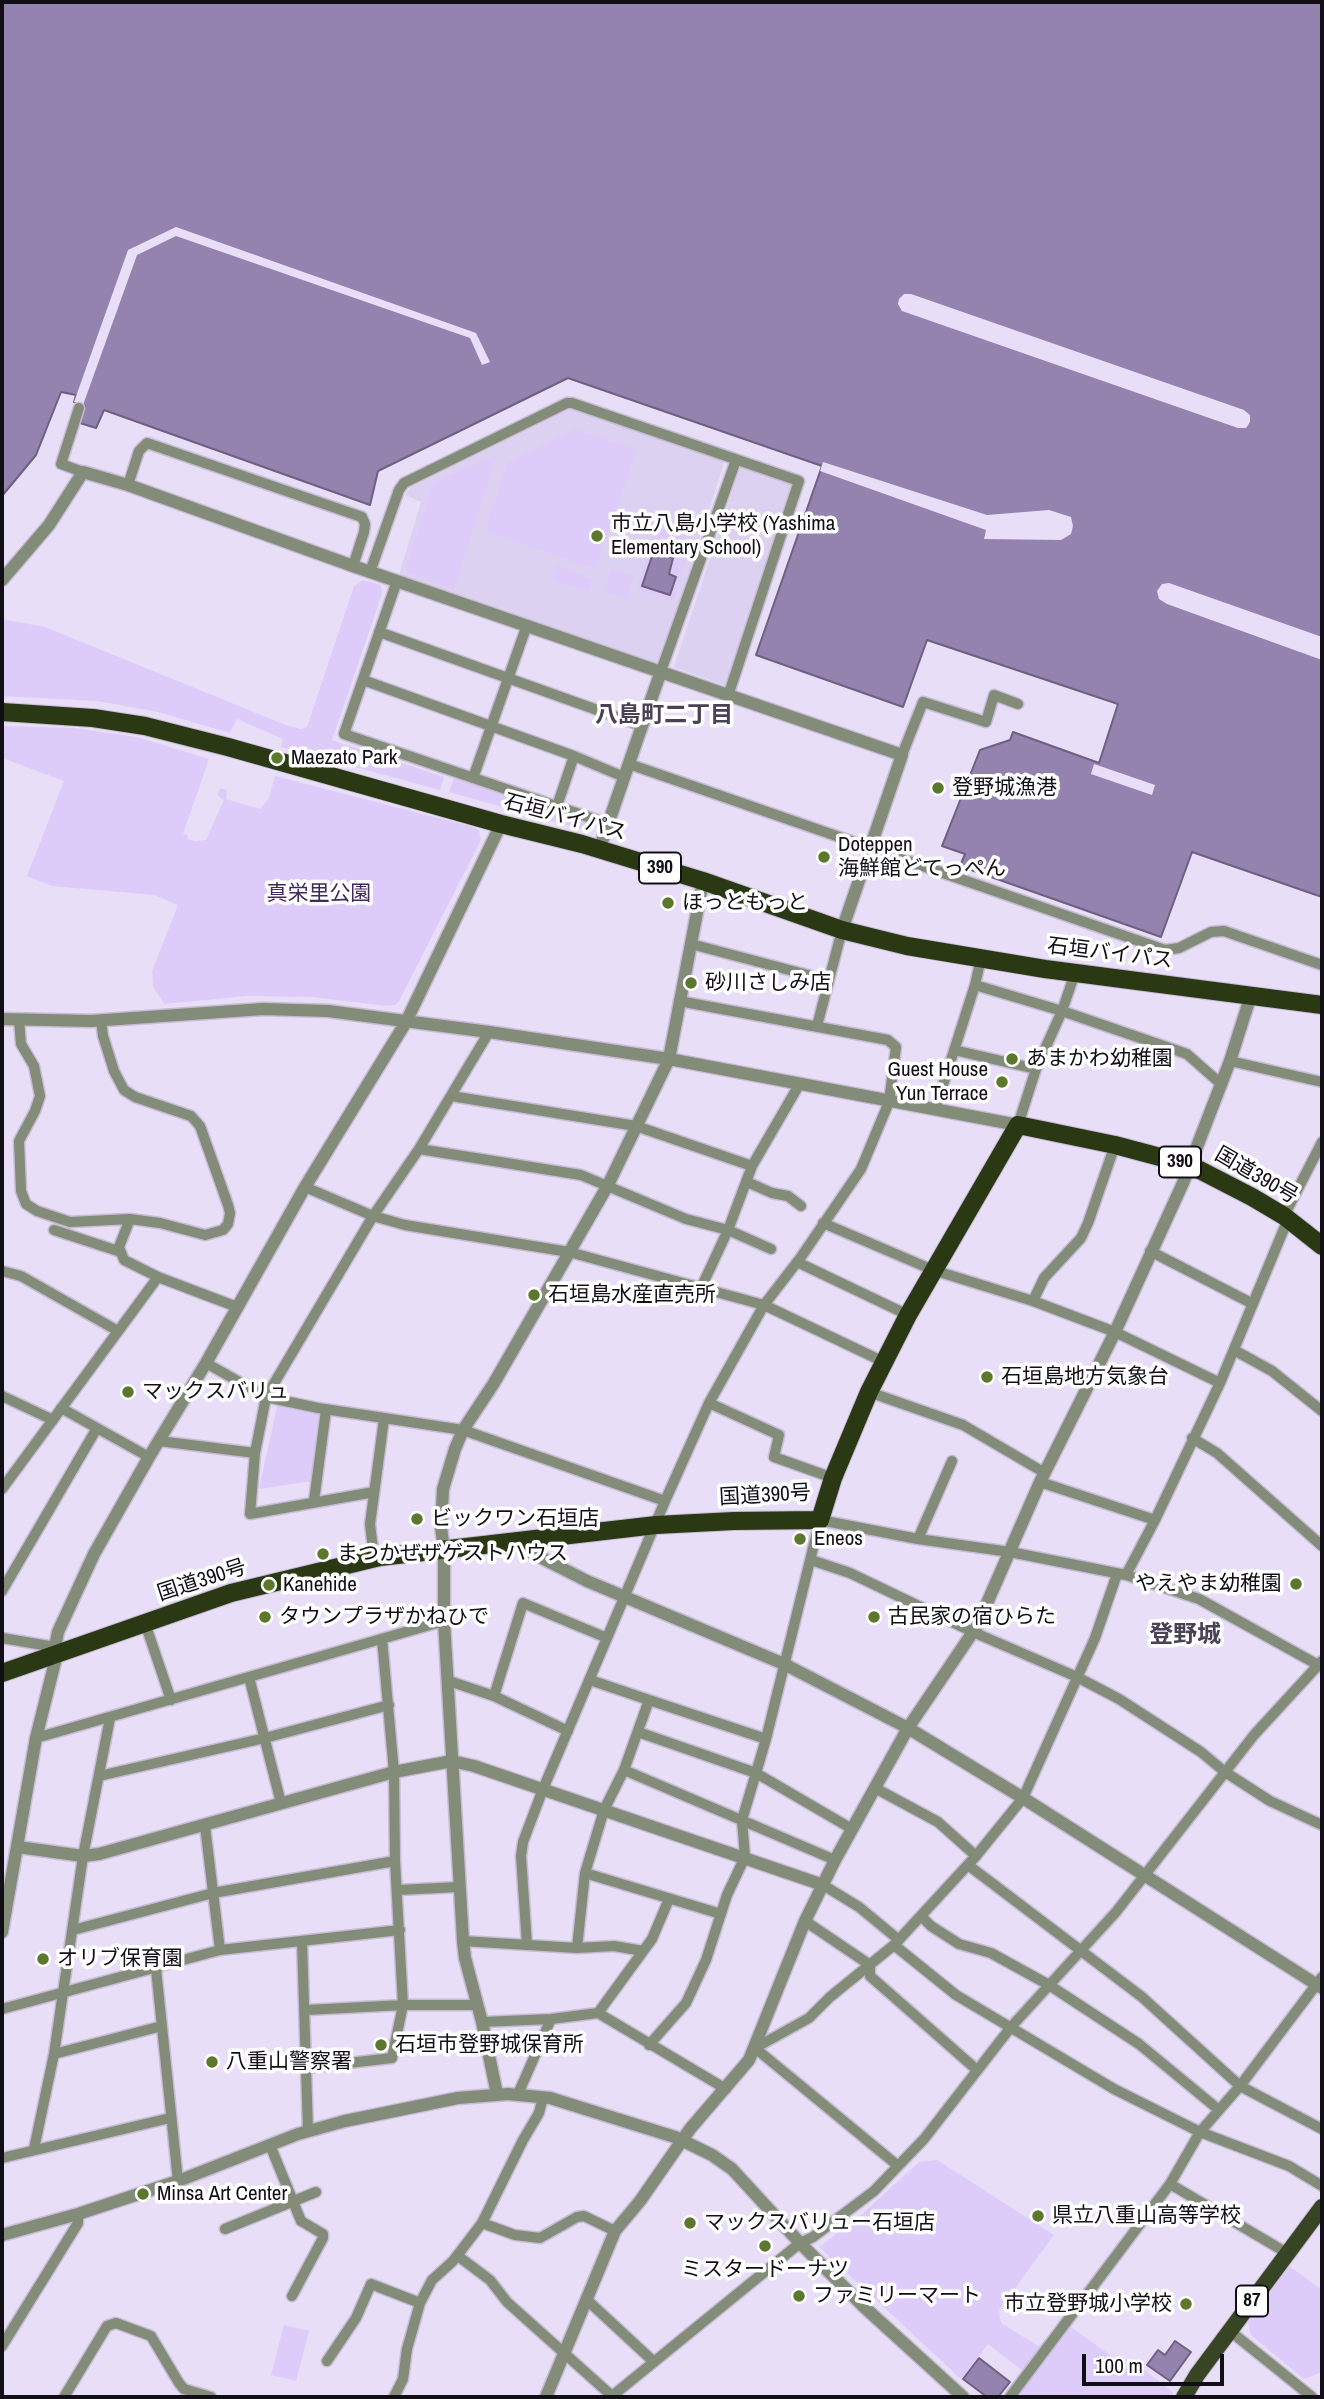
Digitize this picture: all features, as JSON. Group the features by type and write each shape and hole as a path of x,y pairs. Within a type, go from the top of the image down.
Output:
{"highway":[{"name":"石垣バイパス","path":"2,712 93,718 145,726 229,747 599,850 703,881 842,930 907,946 1076,973 1322,1004"},
{"name":"国道390号","path":"2,1673 56,1650 231,1593 374,1558 656,1525 820,1520 834,1478 884,1362 933,1270 1018,1125 1115,1145 1190,1165 1286,1218 1322,1247"}],"main road":[{"name":"87","path":"1184,2397 1322,2207"}],"street":[{"path":"370,572 399,490 404,483 567,403 572,403 799,481 728,695"},
{"path":"79,408 61,464 902,755"},
{"path":"128,485 139,451 147,443 362,517 365,524 353,566"},
{"path":"599,850 736,460"},
{"path":"2,580 49,525 83,472"},
{"path":"397,581 344,734 600,821"},
{"path":"473,778 527,625"},
{"path":"379,632 642,726"},
{"path":"363,680 624,777"},
{"path":"817,1026 842,930 923,702 986,722 994,695 1018,704"},
{"path":"557,806 573,756"},
{"path":"629,764 1165,950 1179,948 1211,932 1224,931 1322,965"},
{"path":"2,1932 36,1738 58,1632 94,1554 149,1457 306,1187 406,1022 501,824"},
{"path":"497,2094 463,1941 444,1621 444,1549 441,1527 443,1489 454,1449 463,1430 494,1383 608,1185 668,1059 703,881"},
{"path":"691,944 827,980"},
{"path":"934,1110 975,985 981,958"},
{"path":"2,1019 101,1020 263,1009 328,1011 668,1059 1018,1125 1037,1069 1076,973"},
{"path":"975,985 1062,1011 1187,1054 1221,1084"},
{"path":"546,2397 615,2231 640,2201 682,2140 749,2060 805,1921 835,1860 908,1728 973,1632 1043,1477 1115,1332 1190,1165 1230,1061 1251,995"},
{"path":"527,1945 523,1842 665,1501 709,1403 764,1306 861,1169 889,1102 896,1047 888,1040 679,1001"},
{"path":"19,1020 21,1044 34,1066 40,1096 19,1141 21,1191 26,1204 70,1222 130,1219 212,1234 223,1230 228,1224 230,1213 196,1119 124,1090 114,1071 101,1020"},
{"path":"374,1492 250,1514 255,1454 266,1397 373,1216 419,1149 489,1032"},
{"path":"954,1050 1037,1069"},
{"path":"1230,1061 1322,1082"},
{"path":"701,1288 752,1166 799,1085"},
{"path":"451,1096 636,1126 752,1166"},
{"path":"755,2048 809,2018 830,1997 897,1943 972,1860 1023,1798 1121,1575 1156,1520 1220,1383 1286,1218 1322,1142"},
{"path":"1033,1301 1044,1278 1081,1238 1115,1145"},
{"path":"419,1149 581,1175 686,1219 727,1230 771,1249"},
{"path":"747,1182 772,1193 788,1196 801,1206"},
{"path":"306,1187 373,1216 404,1225 569,1252 764,1306 884,1362"},
{"path":"130,1219 120,1242 124,1260 158,1277 237,1307"},
{"path":"823,1223 933,1270 1033,1301 1115,1332 1220,1383"},
{"path":"54,1230 121,1252"},
{"path":"1150,1251 1253,1304"},
{"path":"797,1262 908,1315"},
{"path":"2,1271 21,1276 118,1331"},
{"path":"2,1489 158,1277"},
{"path":"1234,1350 1272,1371 1322,1412"},
{"path":"206,1363 266,1397 326,1410 463,1430 665,1501"},
{"path":"869,1392 963,1425 1043,1477 1156,1520"},
{"path":"2,1396 53,1420"},
{"path":"709,1403 779,1435 774,1457 834,1478"},
{"path":"61,1408 149,1457"},
{"path":"314,1501 326,1410"},
{"path":"374,1558 370,1524 384,1419"},
{"path":"2,1591 97,1428"},
{"path":"1192,1438 1217,1453 1322,1546"},
{"path":"159,1441 255,1454"},
{"path":"918,1539 952,1461"},
{"path":"458,2256 490,2280 507,2301 611,2397 800,2243 813,2238 874,2191 924,2139 1011,2027 1116,1912 1254,1735 1321,1664 1199,1599 1121,1575 1010,1552 918,1539 820,1520 766,1739 742,1820 744,1857 720,1914 706,1960 686,2003 649,2045"},
{"path":"512,1543 624,1597 784,1664 908,1728 1320,1983 1240,2086 1200,2132 1170,2185 1010,2397"},
{"path":"811,1560 850,1573 973,1632 1077,1677 1119,1699 1270,1801 1322,1825"},
{"path":"494,1696 523,1603 607,1638"},
{"path":"36,1738 444,1621"},
{"path":"145,1623 171,1700"},
{"path":"2,1638 56,1650"},
{"path":"306,2068 392,2059 403,2005 395,1861 394,1772 383,1639"},
{"path":"249,1677 281,1803"},
{"path":"590,1679 766,1739"},
{"path":"449,1681 494,1696 568,1731"},
{"path":"577,1948 585,1873 604,1810 624,1770 649,1700"},
{"path":"99,1776 265,1738 388,1706"},
{"path":"34,2148 54,2054 83,1856 110,1718"},
{"path":"638,1732 756,1773 852,1829"},
{"path":"18,1847 83,1856 205,1826 394,1772 452,1760 823,1885 859,1907 956,1996 1114,2089 1200,2132 1289,2166 1322,2186"},
{"path":"624,1770 835,1860"},
{"path":"875,1788 938,1822 972,1860 1142,1997 1240,2086 1322,2129"},
{"path":"205,1826 220,1950"},
{"path":"73,1930 213,1893 395,1861"},
{"path":"585,1873 720,1914"},
{"path":"398,1889 459,1887"},
{"path":"598,2013 652,1939 669,1899"},
{"path":"922,1917 959,1944 991,1953 1049,1985 1139,2044 1219,2110"},
{"path":"805,1921 870,1965"},
{"path":"2,2009 220,1950 400,1930"},
{"path":"302,1941 309,2131"},
{"path":"463,1941 577,1948 614,1946 643,1951"},
{"path":"870,1965 870,1976 977,2070"},
{"path":"156,1969 178,2181"},
{"path":"306,2010 403,2005 477,2005"},
{"path":"482,2022 551,2019 598,2013 726,2089"},
{"path":"518,2094 551,2019"},
{"path":"54,2054 162,2026"},
{"path":"755,2048 897,2165"},
{"path":"2,2235 78,2214 178,2181 309,2131 409,2107 497,2094 543,2097 682,2140 732,2169 863,2306 963,2397"},
{"path":"394,2397 402,2379 420,2303 432,2280 458,2256 482,2223 539,2113 543,2097"},
{"path":"2,2158 34,2148 170,2118"},
{"path":"270,2145 301,2221 323,2234 292,2296"},
{"path":"1170,2185 1287,2253"},
{"path":"226,2229 316,2192"},
{"path":"2,2346 78,2223 78,2214"},
{"path":"482,2223 515,2235 540,2238 577,2217 584,2216 615,2231"},
{"path":"327,2361 356,2318 371,2284 420,2303"},
{"path":"586,2299 654,2362"},
{"path":"64,2397 107,2326 116,2323 151,2336 179,2384 184,2389 211,2397"},
{"path":"1230,2331 1312,2397"}],"shaded area":[{"path":"2,2 1322,2 1322,897 1192,852 1161,937 960,866 965,854 942,846 980,750 1010,740 1013,732 1099,763 1118,704 927,640 903,707 756,655 822,466 568,378 378,471 370,505 104,410 96,428 80,423 85,406 74,402 76,395 61,392 36,455 2,496"},
{"name":"市立八島小学校 (Yashima Elementary School)","path":"574,407 725,460 661,659 654,663 399,575 421,502 405,495 411,487"},
{"path":"741,465 795,483 726,686 674,667"},
{"path":"654,550 673,558 669,574 676,577 670,595 642,586"},
{"path":"1175,2341 1191,2352 1170,2381 1147,2365 1158,2350 1165,2355"},
{"path":"979,2358 1010,2382 998,2397 987,2397 963,2379"}],"green space":[{"path":"575,429 637,450 595,569 486,531 507,463"},
{"path":"497,455 454,590 405,571 433,482"},
{"path":"656,526 692,540 674,601 637,589"},
{"path":"557,565 593,579 588,592 552,579"},
{"path":"611,568 634,576 626,599 603,592"},
{"path":"363,580 381,585 382,594 332,740 444,777 440,790 281,747 283,739 237,719 230,733 158,712 97,701 2,696 2,619 45,627 301,729 307,727 354,586"},
{"name":"真栄里公園","path":"2,726 74,728 137,737 209,759 183,834 188,835 187,839 195,841 206,840 224,800 217,795 220,788 227,790 226,799 260,809 269,798 275,776 473,827 479,830 481,840 395,1005 312,997 247,996 164,1004 153,986 152,971 178,905 154,895 52,886 27,876 64,781 2,758"},
{"path":"454,778 591,824 587,829 581,829 449,792"},
{"path":"278,1402 323,1412 313,1481 259,1489"},
{"path":"937,2160 1054,2235 999,2310 1001,2323 1040,2347 1023,2371 988,2344 961,2379 819,2247 861,2215 919,2162"},
{"path":"1289,2266 1322,2290 1322,2372 1304,2379 1251,2335 1248,2323"},
{"path":"284,2325 309,2331 296,2381 271,2375"},
{"path":"1068,2325 1138,2375 1143,2369 1173,2392 1171,2397 1016,2397"}],"pier":[{"path":"176,227 476,333 490,362 482,365 470,338 176,236 137,255 83,405 74,402 128,250"},
{"path":"904,294 911,294 1244,410 1250,415 1250,422 1246,428 1238,428 902,311 898,304"},
{"path":"823,462 987,515 1049,510 1071,517 1071,534 1061,540 984,539 986,530 820,471"},
{"path":"1169,583 1322,637 1322,660 1167,604 1159,599 1157,591 1162,584"},
{"path":"1094,764 1155,785 1152,795 1091,774"}],"place":[{"name":"市立八島小学校 (Yashima Elementary School)","path":"597,536"},
{"name":"Maezato Park","path":"277,758"},
{"name":"登野城漁港","path":"938,788"},
{"name":"Doteppen 海鮮館どてっぺん","path":"824,857"},
{"name":"ほっともっと","path":"668,903"},
{"name":"砂川さしみ店","path":"691,983"},
{"name":"あまかわ幼稚園","path":"1012,1059"},
{"name":"Guest House Yun Terrace","path":"1002,1082"},
{"name":"石垣島水産直売所","path":"534,1295"},
{"name":"石垣島地方気象台","path":"987,1377"},
{"name":"マックスバリュ","path":"128,1392"},
{"name":"ビックワン石垣店","path":"417,1519"},
{"name":"Eneos","path":"800,1539"},
{"name":"まつかぜザゲストハウス","path":"323,1554"},
{"name":"やえやま幼稚園","path":"1296,1584"},
{"name":"Kanehide","path":"269,1585"},
{"name":"タウンプラザかねひで","path":"265,1617"},
{"name":"古民家の宿ひらた","path":"874,1617"},
{"name":"オリブ保育園","path":"43,1959"},
{"name":"石垣市登野城保育所","path":"381,2045"},
{"name":"八重山警察署","path":"212,2062"},
{"name":"Minsa Art Center","path":"143,2194"},
{"name":"県立八重山高等学校","path":"1038,2216"},
{"name":"マックスバリュー石垣店","path":"690,2223"},
{"name":"ミスタードーナツ","path":"765,2246"},
{"name":"ファミリーマート","path":"799,2296"},
{"name":"市立登野城小学校","path":"1186,2304"}],"district":[{"name":"八島町二丁目","path":"664,716"},
{"name":"登野城","path":"1185,1636"}]}
